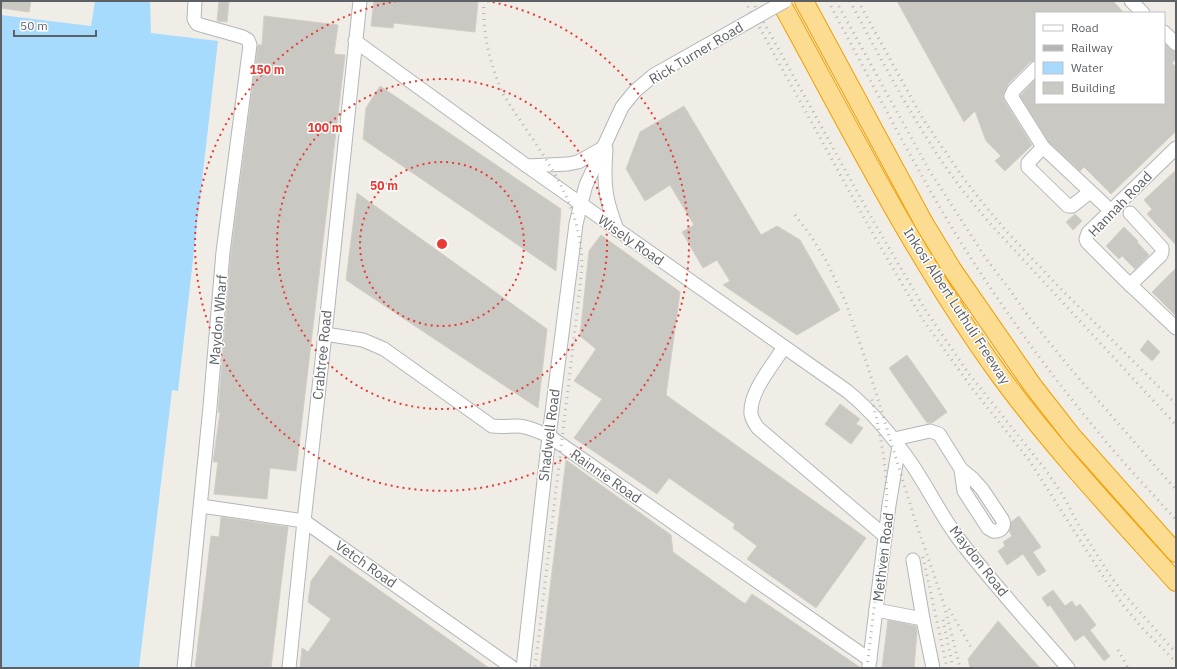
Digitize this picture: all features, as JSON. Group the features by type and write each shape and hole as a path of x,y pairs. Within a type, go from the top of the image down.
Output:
{"highway":[{"name":"Inkosi Albert Luthuli Freeway","path":"780,1 918,252 966,325 1001,376 1037,423 1176,582"},
{"name":"Inkosi Albert Luthuli Freeway","path":"804,1 924,224 952,269 1033,386 1072,436 1176,553"}],"street":[{"name":"Crabtree Road","path":"289,668 360,1"},
{"name":"Rick Turner Road","path":"580,203 586,185 622,107 635,91 654,75 784,1"},
{"path":"1131,1 1142,12"},
{"name":"Maydon Wharf","path":"184,668 201,506 223,252 250,45 248,40 243,37 197,24 194,19 194,6"},
{"path":"1165,33 1176,44"},
{"name":"Wisely Road","path":"355,41 527,166 784,347 862,404 876,417 896,443"},
{"path":"1035,69 1014,90 1011,96 1043,147 1111,211"},
{"path":"527,166 568,164 578,162 605,143"},
{"path":"605,143 604,177 609,205 617,230"},
{"path":"1043,147 1027,165 1068,206 1072,206 1090,192"},
{"name":"Hannah Road","path":"1176,148 1088,233 1086,239 1087,242 1130,285 1176,328"},
{"name":"Shadwell Road","path":"523,668 549,436 580,203"},
{"path":"1130,213 1162,248 1161,255 1130,285"},
{"name":"Rainnie Road","path":"325,334 363,340 384,349 492,426 519,426 549,436 870,664"},
{"path":"784,347 759,385 755,394 751,415 754,422 758,428 885,536"},
{"path":"896,443 930,431 936,432 961,469"},
{"name":"Methven Road","path":"870,664 896,443"},
{"name":"Maydon Road","path":"896,443 958,537 1068,668"},
{"name":"Vetch Road","path":"201,506 304,521 513,668"},
{"path":"913,560 933,668"},
{"path":"876,610 923,619"}],"water":[{"path":"95,1 150,1 151,33 218,41 178,391 172,390 139,668 1,668 1,15 91,26"}],"building":[{"path":"1,1 31,1 29,12 1,8"},
{"path":"219,1 229,1 227,22 217,21"},
{"path":"374,1 478,1 475,32 394,23 393,28 371,26"},
{"path":"897,1 1113,1 1123,12 1035,12 1035,60 1030,62 1008,84 1003,96 1032,145 1005,171 995,161 1001,156 986,141 975,111 964,122"},
{"path":"264,16 338,25 334,54 345,55 296,471 270,468 267,499 214,494 218,462 213,462 220,413 218,412 231,253 258,45 262,45"},
{"path":"1165,44 1171,50 1176,52 1176,59 1172,63 1176,67 1176,131 1111,194 1084,167 1080,171 1049,142 1020,96 1035,80 1035,104 1165,104"},
{"path":"380,86 561,209 556,271 363,139 366,108"},
{"path":"684,106 761,235 777,226 800,240 840,310 797,335 723,285 730,281 717,260 703,268 682,232 694,225 670,185 645,201 626,169 640,132"},
{"path":"1176,170 1176,245 1147,214 1152,209 1144,200"},
{"path":"357,193 547,329 538,408 346,280"},
{"path":"1075,214 1082,221 1073,230 1066,222"},
{"path":"1124,227 1149,255 1135,269 1122,256 1119,259 1106,246"},
{"path":"601,235 680,292 666,395 866,538 816,608 747,559 757,546 733,528 735,524 669,478 657,494 574,438 602,399 574,381 596,349 580,336 589,251"},
{"path":"1176,268 1176,316 1152,292"},
{"path":"1148,340 1160,352 1152,361 1140,350"},
{"path":"907,355 947,412 932,423 927,423 889,368"},
{"path":"840,404 860,419 856,424 863,428 851,444 825,424"},
{"path":"566,460 671,535 673,552 745,604 752,594 861,668 540,668"},
{"path":"1019,516 1041,547 1033,552 1046,571 1038,576 1023,554 1007,565 998,551 1005,546 1003,542 1012,536 1009,531 1011,522"},
{"path":"221,517 288,527 271,668 195,668 211,536 219,537"},
{"path":"330,555 489,668 300,668 302,648 308,652 331,619 308,602 311,581"},
{"path":"1053,590 1065,606 1072,601 1076,607 1080,604 1096,625 1090,630 1110,656 1104,661 1084,635 1075,641 1050,605 1048,607 1042,598"},
{"path":"888,620 916,626 917,632 914,668 882,668"},
{"path":"998,621 1040,668 970,668 968,659"}],"railway":[{"path":"484,1 484,25 488,48 502,92 539,148 562,187 571,207 582,256 580,287 535,668"},
{"path":"745,1 869,227 923,320 972,388 1029,460 1106,581 1123,605 1144,630 1176,662"},
{"path":"752,1 875,224 926,311 969,374 1045,469 1064,497 1079,526 1109,574 1124,594 1176,653"},
{"path":"828,1 929,188 981,274 1031,346 1084,415 1176,520"},
{"path":"836,1 929,170 987,260 1028,316 1070,368 1176,490"},
{"path":"850,1 906,103 930,143 961,188 994,228 1176,425"},
{"path":"858,1 923,119 964,179 986,207 1007,232 1058,286 1176,404"},
{"path":"795,215 811,236 827,262 846,303 868,367 915,520 944,604 960,668"},
{"path":"867,668 887,498 882,447 871,396"},
{"path":"923,557 947,668"},
{"path":"949,609 972,649"},
{"path":"943,620 953,668"},
{"path":"1118,650 1128,668"}]}
